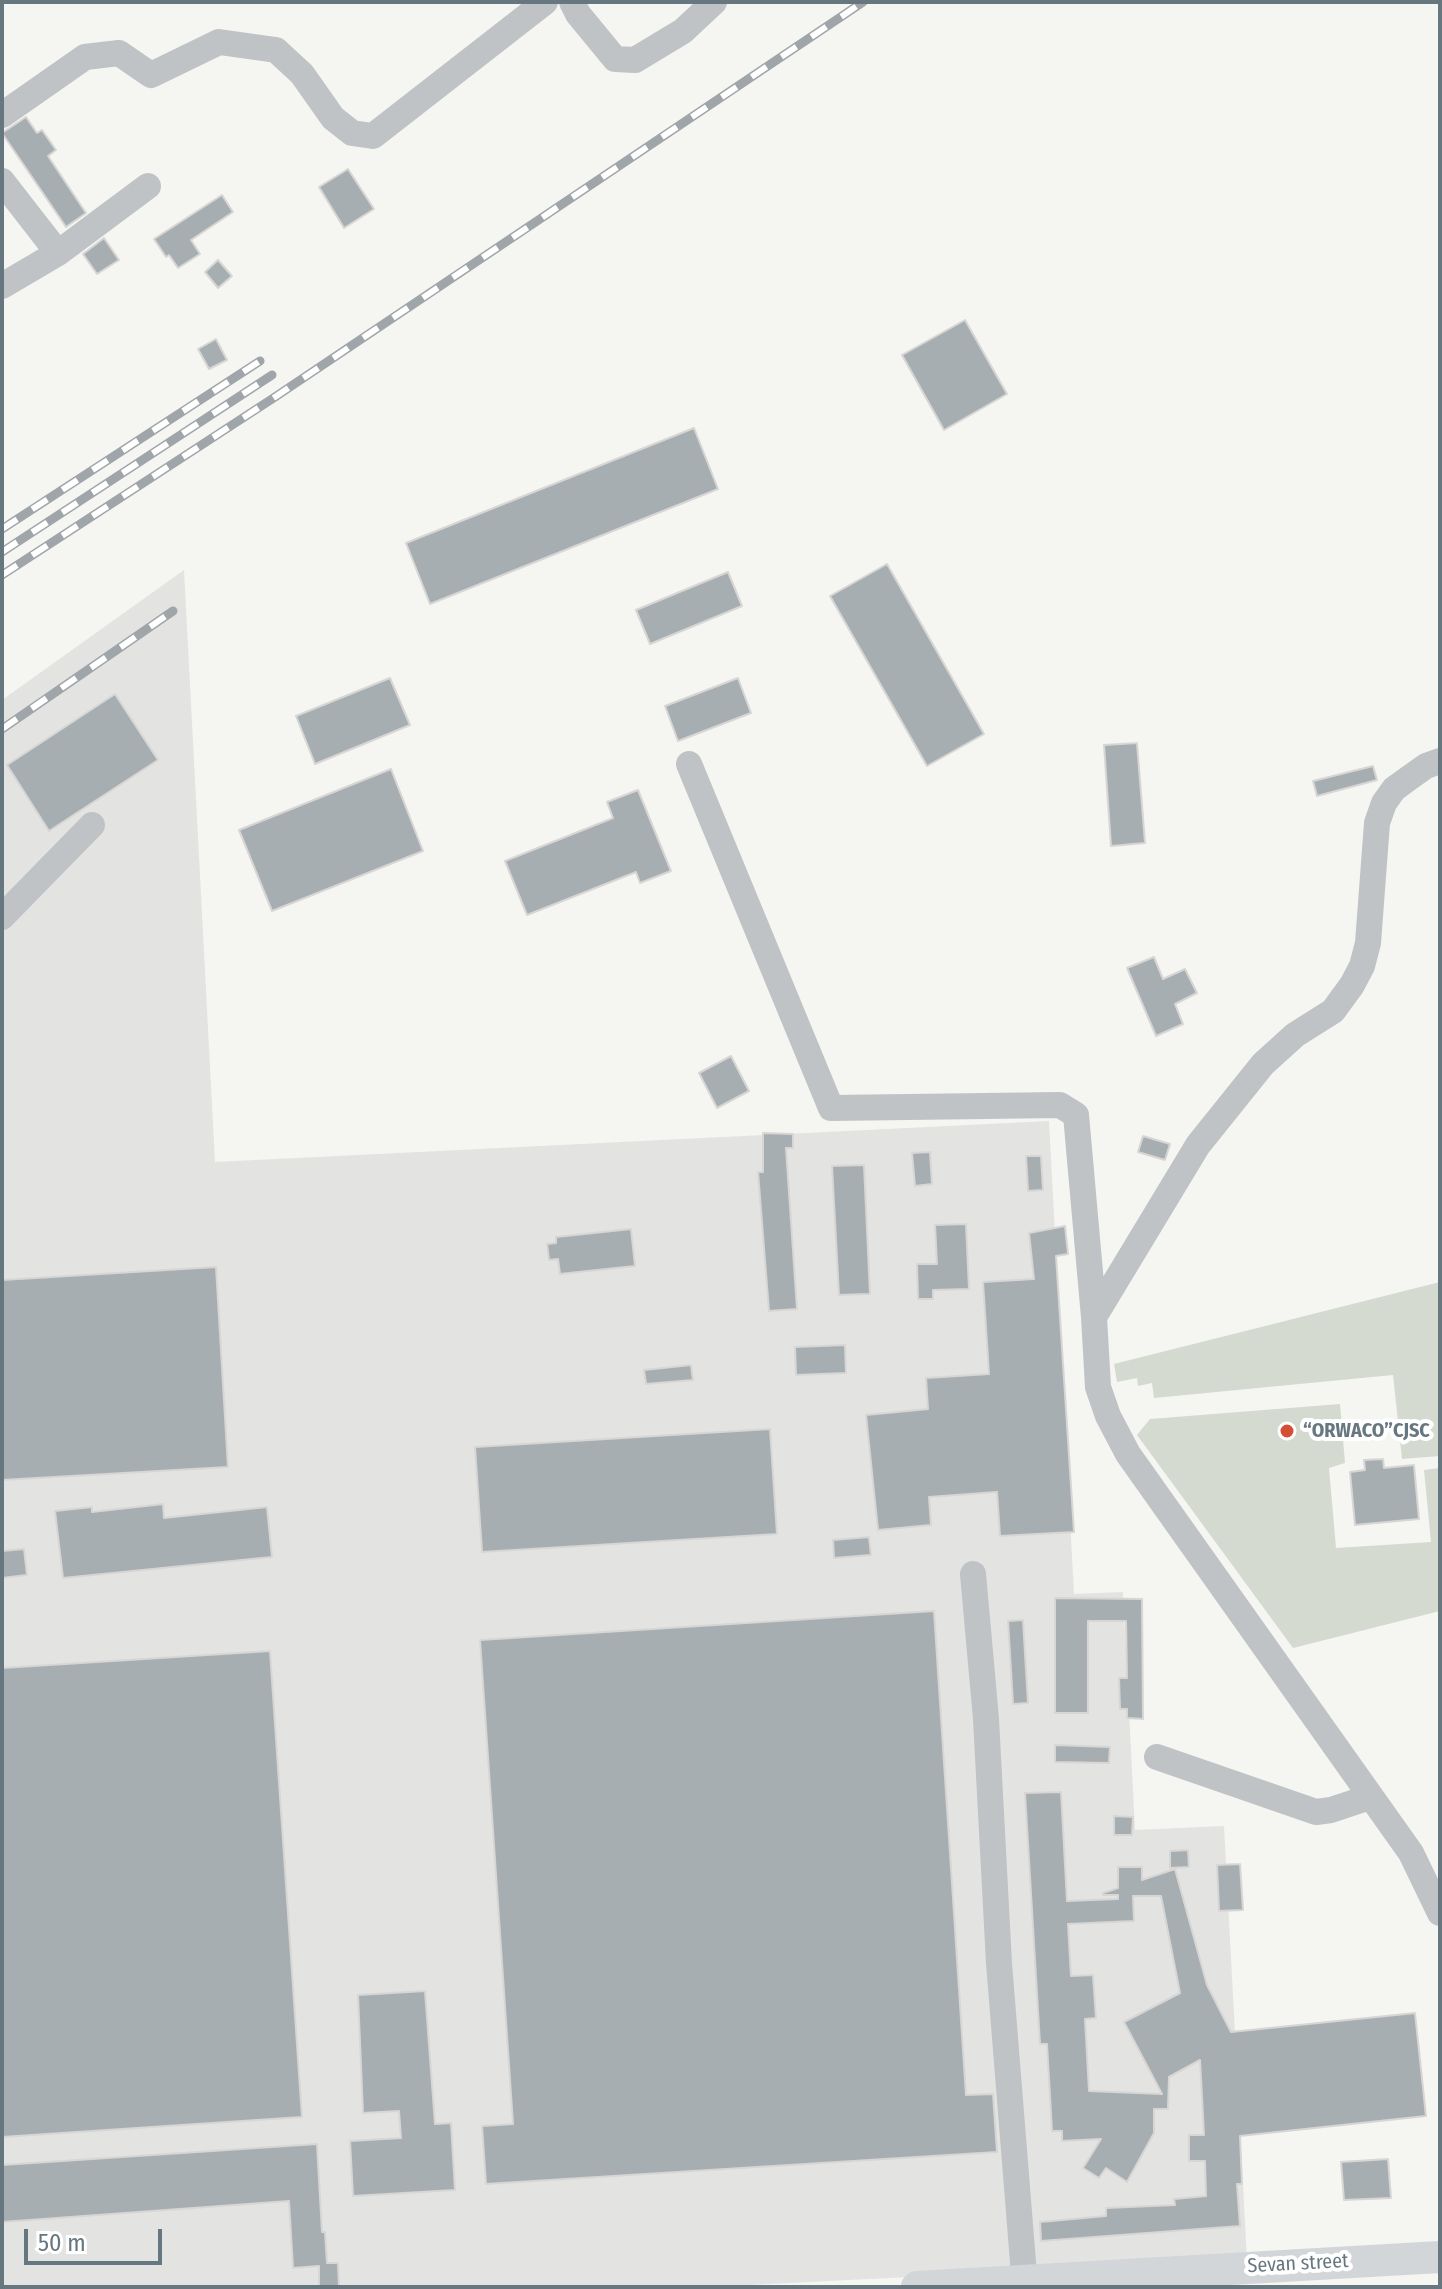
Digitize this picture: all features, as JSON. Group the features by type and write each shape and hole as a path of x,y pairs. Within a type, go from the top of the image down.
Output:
{"main road":[{"name":"Sevan street","path":"917,2287 1029,2283 1440,2257"}],"street":[{"path":"2,115 85,57 119,53 151,75 219,42 276,50 302,74 333,118 352,133 373,136 545,2"},
{"path":"572,2 578,14 615,59 635,60 683,31 714,2"},
{"path":"2,181 58,253"},
{"path":"2,286 58,253 148,186"},
{"path":"1094,1317 1198,1145 1263,1064 1295,1035 1333,1011 1352,985 1362,966 1368,943 1377,823 1384,803 1394,789 1426,766 1440,761"},
{"path":"689,764 831,1108 1060,1105 1076,1115 1098,1387 1108,1416 1128,1454 1411,1853 1440,1913"},
{"path":"2,917 92,825"},
{"path":"973,1574 986,1719 999,1963 1029,2283"},
{"path":"1157,1757 1316,1812 1370,1797"}],"shaded area":[{"path":"184,570 215,1162 1049,1121 1074,1594 1123,1592 1135,1830 1224,1826 1247,2260 710,2287 2,2287 2,700"},
{"path":"1440,1282 1440,1456 1402,1459 1393,1375 1154,1398 1152,1383 1138,1386 1137,1378 1117,1382 1114,1364"},
{"path":"1340,1404 1345,1463 1329,1468 1336,1548 1431,1542 1424,1470 1440,1468 1440,1611 1293,1648 1137,1435 1150,1419"}],"building":[{"path":"26,117 37,133 42,130 56,150 48,156 86,213 66,227 2,133"},
{"path":"348,169 374,209 344,228 319,187"},
{"path":"222,195 233,212 191,240 200,254 178,268 154,239"},
{"path":"104,238 119,260 97,274 83,254"},
{"path":"218,260 232,276 218,288 205,272"},
{"path":"965,320 1007,394 944,430 902,355"},
{"path":"216,339 227,360 209,369 198,349"},
{"path":"694,428 718,489 430,604 406,543"},
{"path":"887,564 984,734 927,766 830,596"},
{"path":"728,572 742,606 650,644 636,610"},
{"path":"390,678 410,725 315,764 296,716"},
{"path":"738,678 751,713 678,741 665,706"},
{"path":"115,694 158,760 49,831 7,765"},
{"path":"1137,743 1145,843 1111,846 1104,745"},
{"path":"1373,766 1377,780 1317,796 1313,781"},
{"path":"391,769 423,851 272,911 239,830"},
{"path":"638,790 671,871 640,883 636,872 527,915 505,861 613,818 607,802"},
{"path":"1154,957 1163,979 1185,969 1197,993 1175,1004 1183,1024 1156,1036 1127,968"},
{"path":"731,1056 749,1091 717,1108 699,1073"},
{"path":"763,1133 793,1134 793,1148 786,1148 797,1309 769,1311 758,1172 763,1172"},
{"path":"1143,1136 1170,1144 1165,1160 1138,1152"},
{"path":"930,1152 932,1184 915,1186 912,1153"},
{"path":"1026,1156 1041,1156 1043,1190 1028,1191"},
{"path":"864,1165 870,1294 839,1295 832,1166"},
{"path":"966,1224 969,1289 933,1290 933,1299 918,1299 917,1264 937,1264 935,1225"},
{"path":"1065,1226 1068,1254 1056,1256 1074,1532 1000,1536 997,1492 929,1497 931,1525 878,1530 866,1415 928,1409 926,1378 989,1374 983,1282 1034,1279 1029,1233"},
{"path":"631,1229 635,1266 560,1274 558,1259 549,1260 547,1244 556,1243 556,1237"},
{"path":"216,1267 228,1467 2,1480 2,1280"},
{"path":"845,1345 846,1373 796,1375 795,1347"},
{"path":"691,1365 693,1380 646,1384 644,1370"},
{"path":"770,1429 777,1534 482,1552 475,1447"},
{"path":"1383,1459 1384,1468 1414,1465 1419,1519 1355,1525 1350,1472 1365,1470 1364,1460"},
{"path":"163,1504 164,1518 267,1507 272,1557 63,1578 55,1511 92,1507 92,1512"},
{"path":"869,1537 871,1555 834,1558 833,1540"},
{"path":"24,1549 27,1575 2,1578 2,1551"},
{"path":"1055,1598 1142,1599 1143,1719 1127,1718 1127,1709 1120,1709 1119,1678 1127,1678 1126,1621 1088,1621 1088,1713 1055,1713"},
{"path":"934,1611 966,2095 993,2094 997,2152 486,2184 482,2126 513,2124 480,1640"},
{"path":"1023,1620 1028,1703 1013,1704 1008,1621"},
{"path":"270,1651 302,2117 2,2137 2,1668"},
{"path":"1055,1745 1110,1747 1109,1763 1055,1762"},
{"path":"1061,1792 1067,1901 1118,1899 1118,1895 1103,1893 1118,1888 1118,1867 1142,1867 1142,1880 1175,1869 1207,1985 1231,2032 1415,2013 1426,2116 1240,2136 1242,2184 1237,2184 1240,2226 1041,2241 1040,2222 1106,2216 1106,2208 1175,2205 1174,2199 1206,2196 1205,2161 1189,2161 1189,2135 1204,2135 1200,2060 1169,2077 1168,2109 1154,2109 1154,2133 1127,2182 1106,2168 1099,2178 1083,2168 1101,2139 1062,2141 1062,2131 1052,2131 1047,2044 1040,2044 1025,1793","holes":["1133,1896 1161,1896 1180,1993 1124,2022 1162,2094 1089,2091 1085,2019 1096,2018 1093,1975 1071,1976 1068,1924 1134,1921"]},
{"path":"1114,1816 1133,1817 1132,1835 1114,1835"},
{"path":"1188,1850 1189,1867 1170,1868 1170,1851"},
{"path":"1240,1864 1243,1910 1219,1911 1217,1865"},
{"path":"425,1991 435,2124 451,2123 455,2190 353,2196 350,2141 401,2138 399,2111 363,2113 358,1995"},
{"path":"317,2144 322,2232 325,2232 327,2263 338,2263 339,2287 319,2287 319,2266 293,2268 289,2201 2,2222 2,2165"},
{"path":"1388,2159 1391,2198 1344,2200 1341,2162"}],"railway":[{"path":"2,575 275,397 863,2"},
{"path":"2,529 260,361"},
{"path":"2,552 272,375"},
{"path":"2,729 173,611"}],"place":[{"name":"“ORWACO”CJSC","path":"1287,1431"}]}
